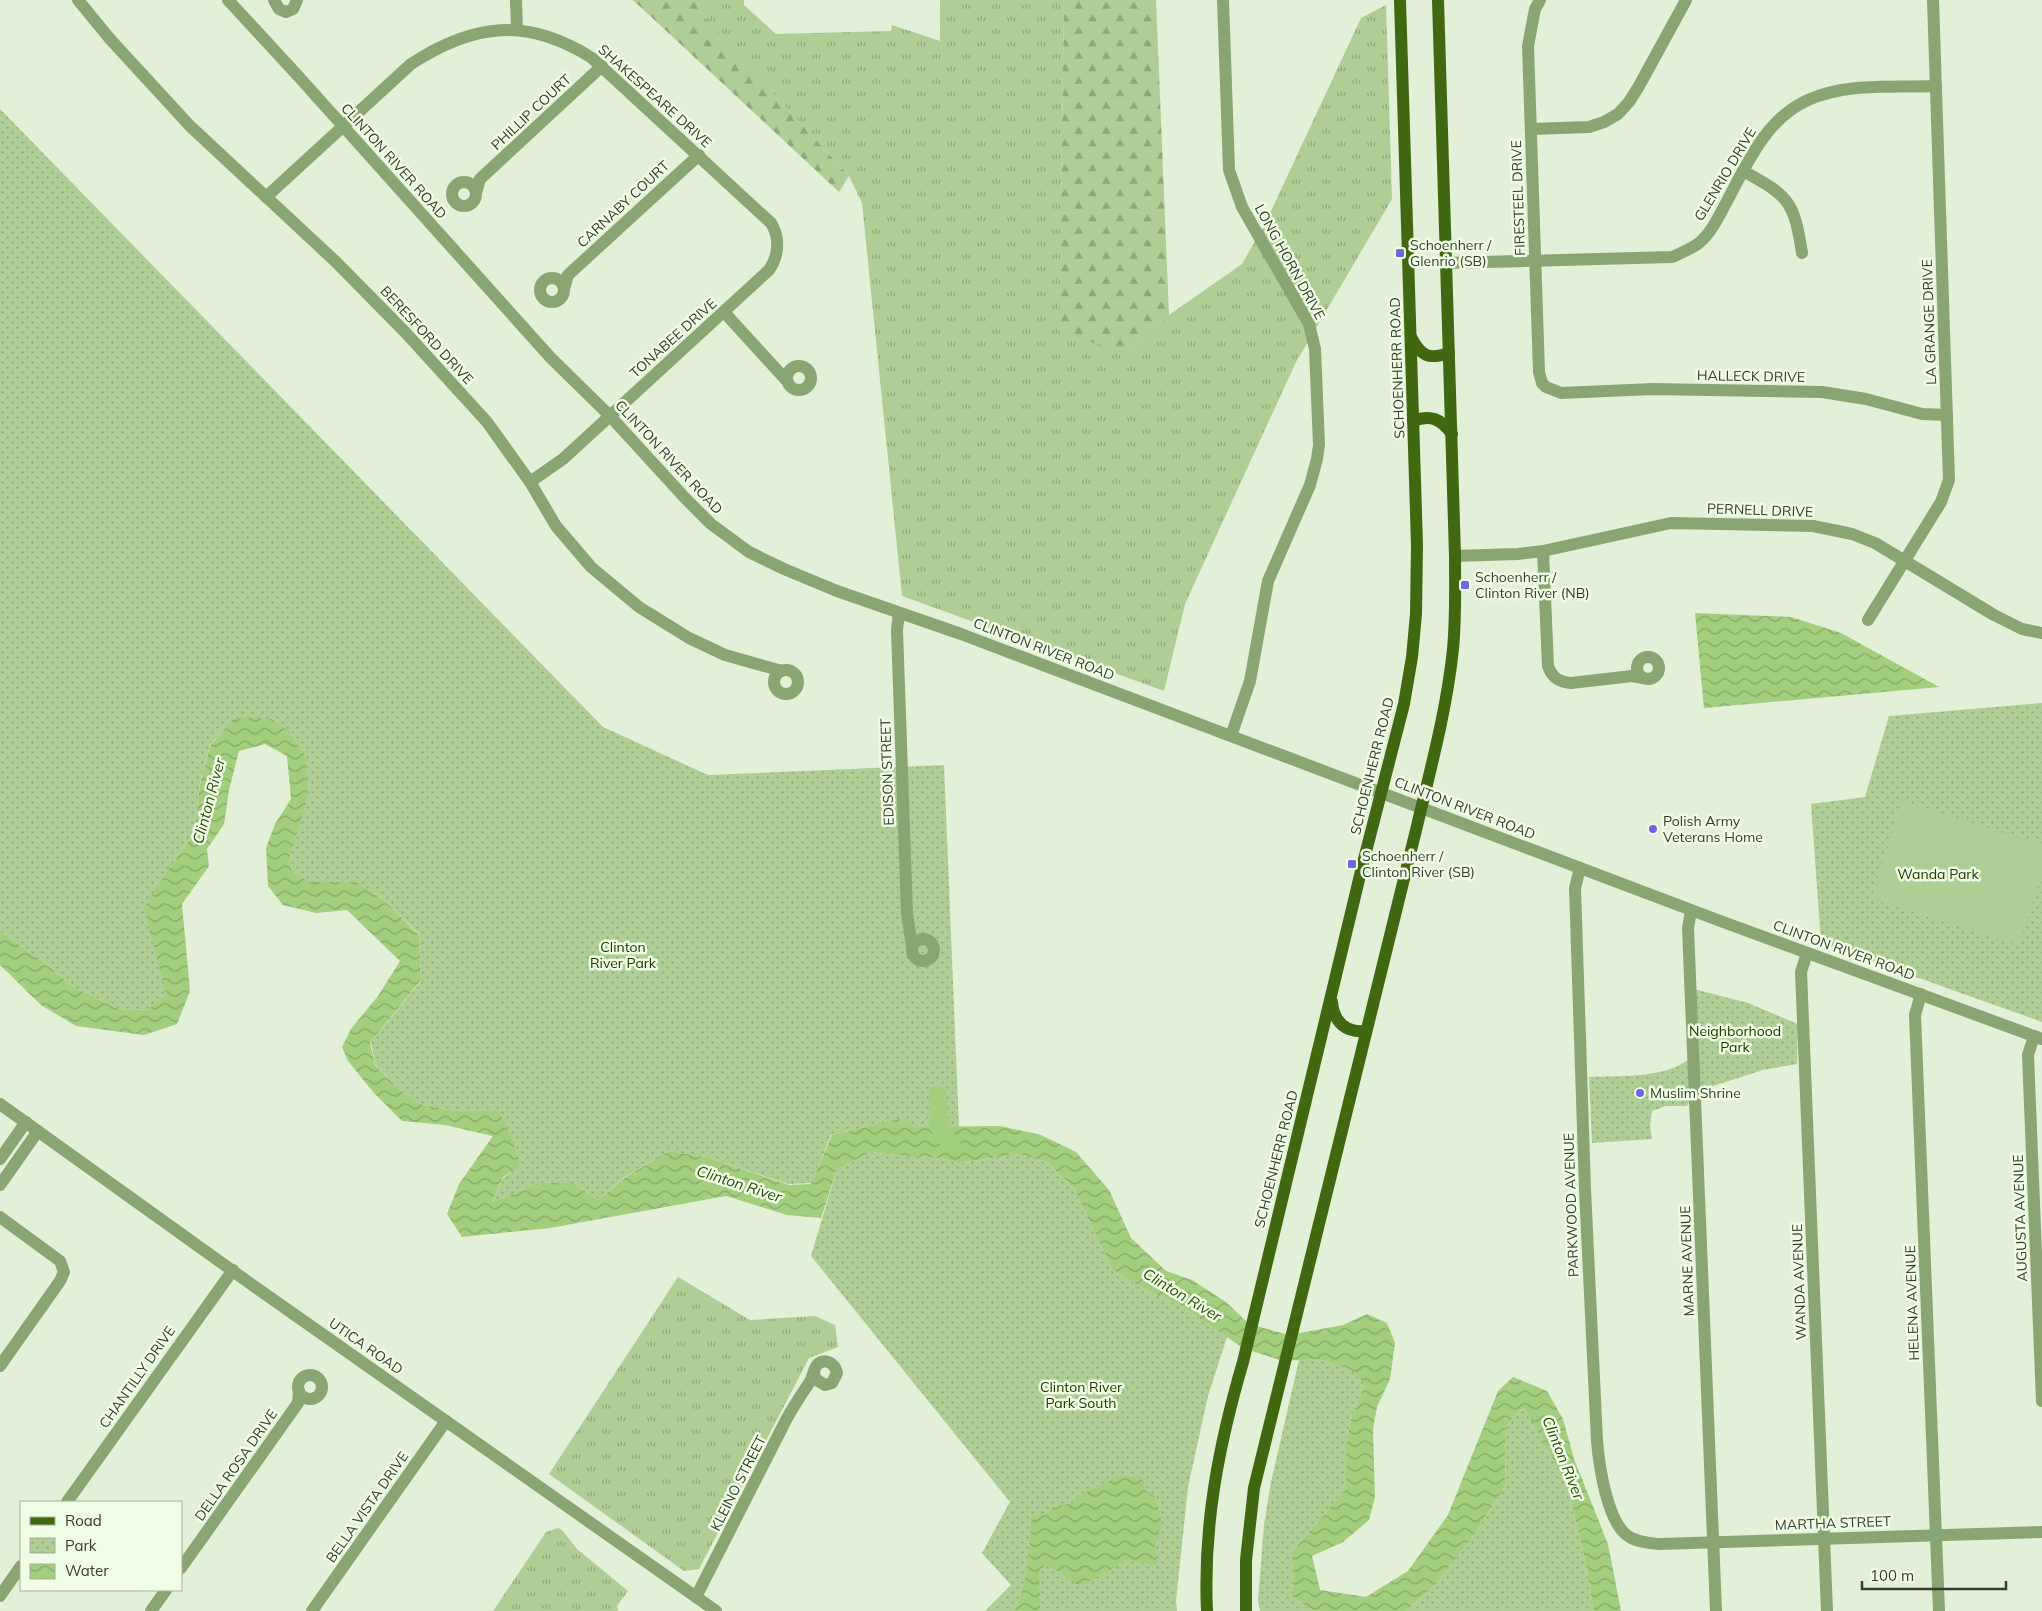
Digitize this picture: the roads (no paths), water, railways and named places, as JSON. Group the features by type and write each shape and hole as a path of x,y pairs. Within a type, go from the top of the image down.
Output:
{"main road":[{"name":"SCHOENHERR ROAD","path":"1207,1611 1207,1556 1211,1499 1226,1422 1243,1362 1404,704 1412,657 1416,614 1417,570 1400,0"},
{"path":"1246,1611 1248,1541 1254,1488 1422,808 1442,720 1450,669 1454,625 1455,556 1438,0"},
{"path":"1411,336 1417,347 1427,356 1439,356 1449,353"},
{"path":"1413,421 1427,417 1434,418 1440,421 1452,434"},
{"path":"1332,996 1333,1011 1342,1026 1353,1031 1366,1031"}],"street":[{"name":"BERESFORD DRIVE","path":"78,0 190,126 335,260 411,338 487,422 530,482 556,526 592,567 638,607 672,629 725,655 782,671"},
{"name":"CLINTON RIVER ROAD","path":"228,0 550,357 610,416 685,498 711,524 736,544 764,560 819,584 961,634 1382,792 1691,911 2038,1037"},
{"path":"274,0 279,10 286,12 293,9 298,0"},
{"path":"516,0 517,30"},
{"name":"LONG HORN DRIVE","path":"1223,0 1229,170 1242,207 1309,324 1315,349 1319,445 1310,485 1268,581 1250,681 1231,736"},
{"name":"FIRESTEEL DRIVE","path":"1540,0 1533,16 1528,46 1539,372 1542,383 1552,391"},
{"path":"1531,129 1589,128 1618,114 1629,102 1639,86 1686,0"},
{"name":"LA GRANGE DRIVE","path":"1868,620 1906,561 1946,491 1949,460 1933,0"},
{"name":"SHAKESPEARE DRIVE","path":"266,197 411,64 435,48 455,39 479,32 517,30 568,44 602,66 771,222 777,235 777,245"},
{"name":"PHILLIP COURT","path":"480,179 602,66"},
{"name":"GLENRIO DRIVE","path":"1446,263 1664,257 1689,250 1700,242 1712,228 1756,148 1774,124 1786,112 1808,100 1828,93 1852,89 1936,86"},
{"name":"CARNABY COURT","path":"554,279 568,275 699,155"},
{"path":"1743,171 1765,183 1786,198 1796,218 1802,253"},
{"path":"480,179 473,200 467,204 460,204 454,200 452,193 455,186 480,179"},
{"path":"466,182 472,186 476,193"},
{"name":"TONABEE DRIVE","path":"530,482 563,459 769,270 775,259 777,245"},
{"path":"564,289 561,282 554,279 546,280 542,286 541,293 546,300 552,302 560,300 564,289 568,275"},
{"path":"724,312 795,389 802,389 808,384 810,377 807,370 801,366 778,370"},
{"path":"787,381 788,373 793,368"},
{"name":"HALLECK DRIVE","path":"1552,391 1571,393 1653,389 1822,392 1866,399 1922,414 1947,415"},
{"name":"PERNELL DRIVE","path":"1455,556 1518,554 1543,551 1670,523 1766,524 1833,528 1874,543 1994,615 2022,629 2042,633"},
{"path":"1543,551 1548,666 1550,673 1563,682 1571,683 1637,673"},
{"name":"EDISON STREET","path":"899,613 897,630 907,913 912,947"},
{"path":"763,666 771,675 774,683 780,693 788,694 794,690 797,684 796,676 790,672 782,671 776,676 774,683"},
{"name":"PARKWOOD AVENUE","path":"1580,868 1575,888 1585,1189 1597,1441 1599,1467 1605,1490 1612,1511 1627,1536"},
{"name":"MARNE AVENUE","path":"1691,911 1688,928 1716,1611"},
{"path":"910,930 930,941 934,947 932,957 925,961 918,960 912,954 912,947 916,940 923,938"},
{"name":"WANDA AVENUE","path":"1807,953 1801,972 1827,1611"},
{"name":"HELENA AVENUE","path":"1922,994 1915,1015 1939,1611"},
{"name":"AUGUSTA AVENUE","path":"2038,1037 2028,1055 2042,1400"},
{"name":"UTICA ROAD","path":"0,1104 716,1611"},
{"path":"0,1159 26,1122"},
{"path":"0,1185 38,1131"},
{"path":"0,1217 60,1261 64,1272 0,1366"},
{"name":"CHANTILLY DRIVE","path":"68,1501 233,1270"},
{"name":"KLEINO STREET","path":"696,1597 801,1393 815,1384 829,1384 835,1380 837,1373 834,1366 828,1362 820,1362 814,1371 815,1384"},
{"name":"DELLA ROSA DRIVE","path":"182,1567 299,1397 299,1383 304,1377 311,1375 318,1378 322,1385 320,1392 311,1398 299,1397"},
{"name":"BELLA VISTA DRIVE","path":"312,1611 446,1421"},
{"name":"MARTHA STREET","path":"1627,1536 1658,1544 2042,1532"},
{"path":"0,1596 20,1567"},
{"path":"151,1611 165,1591"}],"water":[{"path":"1695,613 1791,617 1841,633 1939,687 1704,708"},
{"name":"Clinton River","path":"252,717 271,719 290,732 307,759 309,795 290,854 292,872 310,882 356,882 383,899 419,935 421,980 370,1043 375,1065 400,1090 423,1105 456,1111 499,1111 513,1142 520,1167 503,1177 492,1202 539,1183 571,1182 598,1200 627,1176 669,1151 706,1157 789,1185 811,1184 832,1135 899,1119 917,1127 1000,1126 1041,1135 1076,1152 1109,1190 1131,1238 1166,1271 1192,1280 1226,1302 1249,1324 1289,1335 1343,1325 1367,1314 1387,1323 1395,1343 1390,1379 1377,1407 1373,1429 1375,1497 1369,1520 1343,1542 1312,1556 1320,1590 1366,1597 1408,1571 1448,1515 1498,1391 1513,1377 1547,1391 1563,1419 1574,1459 1608,1544 1621,1611 1594,1611 1583,1550 1567,1485 1525,1408 1518,1412 1506,1426 1505,1486 1472,1538 1435,1585 1406,1611 1314,1611 1293,1598 1292,1552 1346,1489 1346,1444 1352,1415 1365,1384 1353,1371 1319,1359 1283,1361 1243,1348 1181,1306 1144,1289 1112,1269 1075,1190 1048,1163 1020,1154 958,1163 941,1158 871,1152 837,1169 821,1218 787,1215 726,1196 550,1228 462,1237 447,1214 459,1184 493,1136 445,1125 402,1121 374,1093 348,1061 342,1047 351,1029 378,996 400,961 347,910 316,913 283,905 268,886 266,848 275,824 291,799 287,756 265,744 239,751 229,790 224,824 207,849 209,866 182,904 190,991 177,1024 144,1035 76,1026 41,1005 0,965 0,931 45,963 73,987 119,1009 147,1010 166,995 144,908 194,833 200,784 210,746 233,719"},
{"path":"1119,1476 1141,1477 1146,1491 1155,1497 1162,1523 1155,1544 1157,1566 1129,1560 1084,1584 1076,1584 1047,1564 1039,1570 1040,1611 1014,1611 1019,1602 1025,1579 1032,1517 1048,1513 1053,1507 1073,1503 1078,1496"}],"waterway":[{"path":"938,1095 939,1127 952,1145"}],"place":[{"name":"Schoenherr / Glenrio (SB)","path":"1400,253"},
{"name":"Schoenherr / Clinton River (NB)","path":"1465,585"},
{"name":"Polish Army Veterans Home","path":"1653,829"},
{"name":"Schoenherr / Clinton River (SB)","path":"1352,864"},
{"name":"Muslim Shrine","path":"1640,1093"}],"park label":[{"name":"Wanda Park","path":"1938,874"},
{"name":"Clinton River Park","path":"623,956"},
{"name":"Neighborhood Park","path":"1735,1040"},
{"name":"Clinton River Park South","path":"1081,1395"}]}
